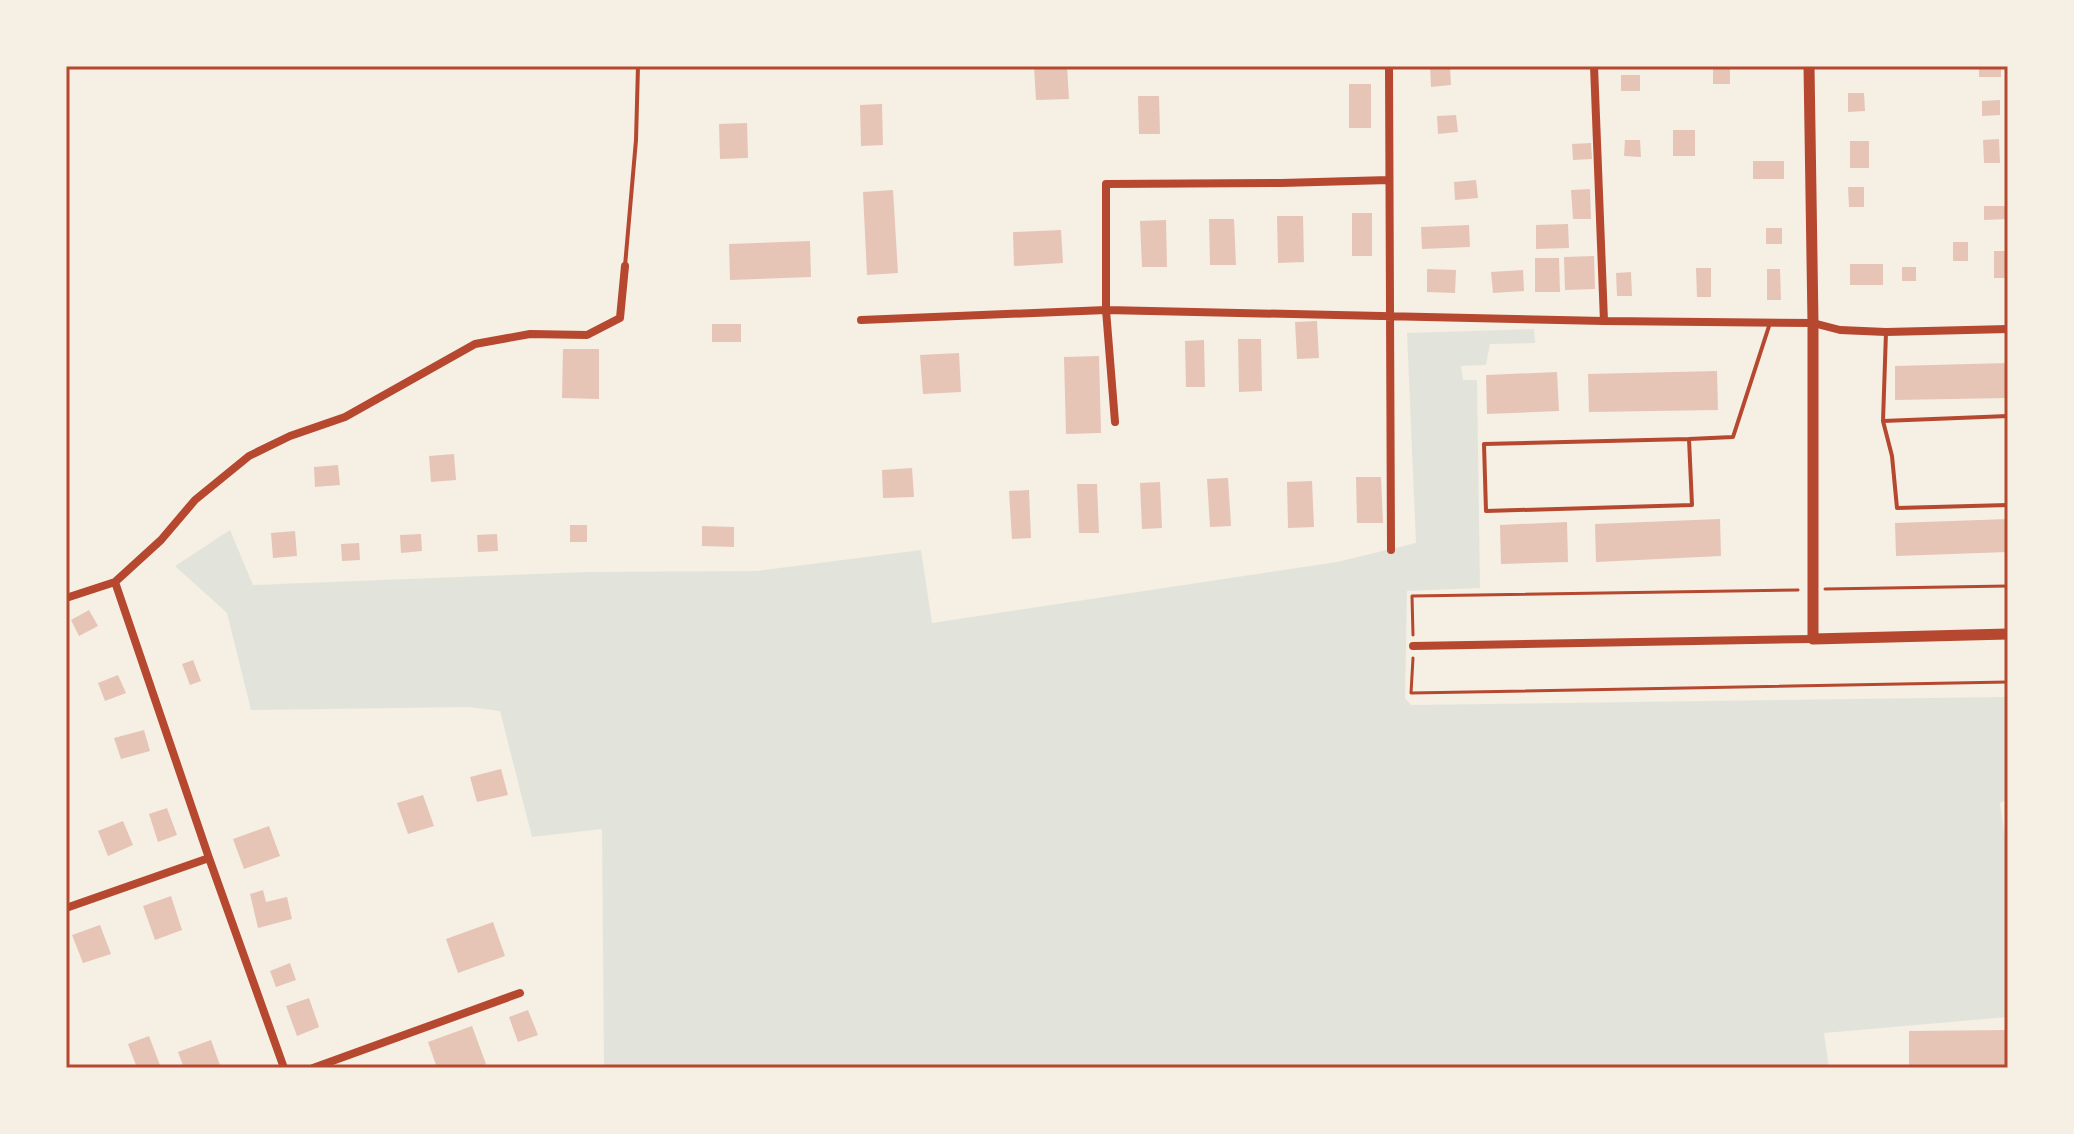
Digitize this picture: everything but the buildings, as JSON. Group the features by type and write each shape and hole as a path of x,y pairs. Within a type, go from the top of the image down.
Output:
{"street":[{"path":"1389,66 1391,550"},
{"path":"1594,66 1604,321"},
{"path":"1809,66 1813,639"},
{"path":"1115,422 1106,310 1106,184 1389,180"},
{"path":"66,598 115,582 161,540 195,500 249,456 290,436 345,417 475,344 530,334 587,335 620,318 625,266"},
{"path":"861,320 1106,310 1813,323 1840,330 1886,332 2008,329"},
{"path":"115,582 284,1068"},
{"path":"1413,646 2008,634"},
{"path":"66,908 209,858"},
{"path":"313,1068 520,993"}],"lane":[{"path":"625,266 636,140 638,66"},
{"path":"1689,439 1692,505 1486,511 1484,444 1733,437 1770,323"},
{"path":"1886,332 1883,421 1892,456 1897,508 2008,505"},
{"path":"1883,421 2008,416"}],"shaded area":[{"path":"1534,329 1535,343 1490,344 1486,365 1461,366 1463,380 1477,380 1480,588 1407,591 1405,698 1411,705 2008,697 2008,799 2000,803 2008,846 2008,1017 1824,1033 1829,1068 604,1068 602,829 532,837 500,711 469,707 251,710 227,613 175,566 230,530 253,585 587,572 757,571 921,550 932,623 1337,562 1416,543 1407,333"}]}
